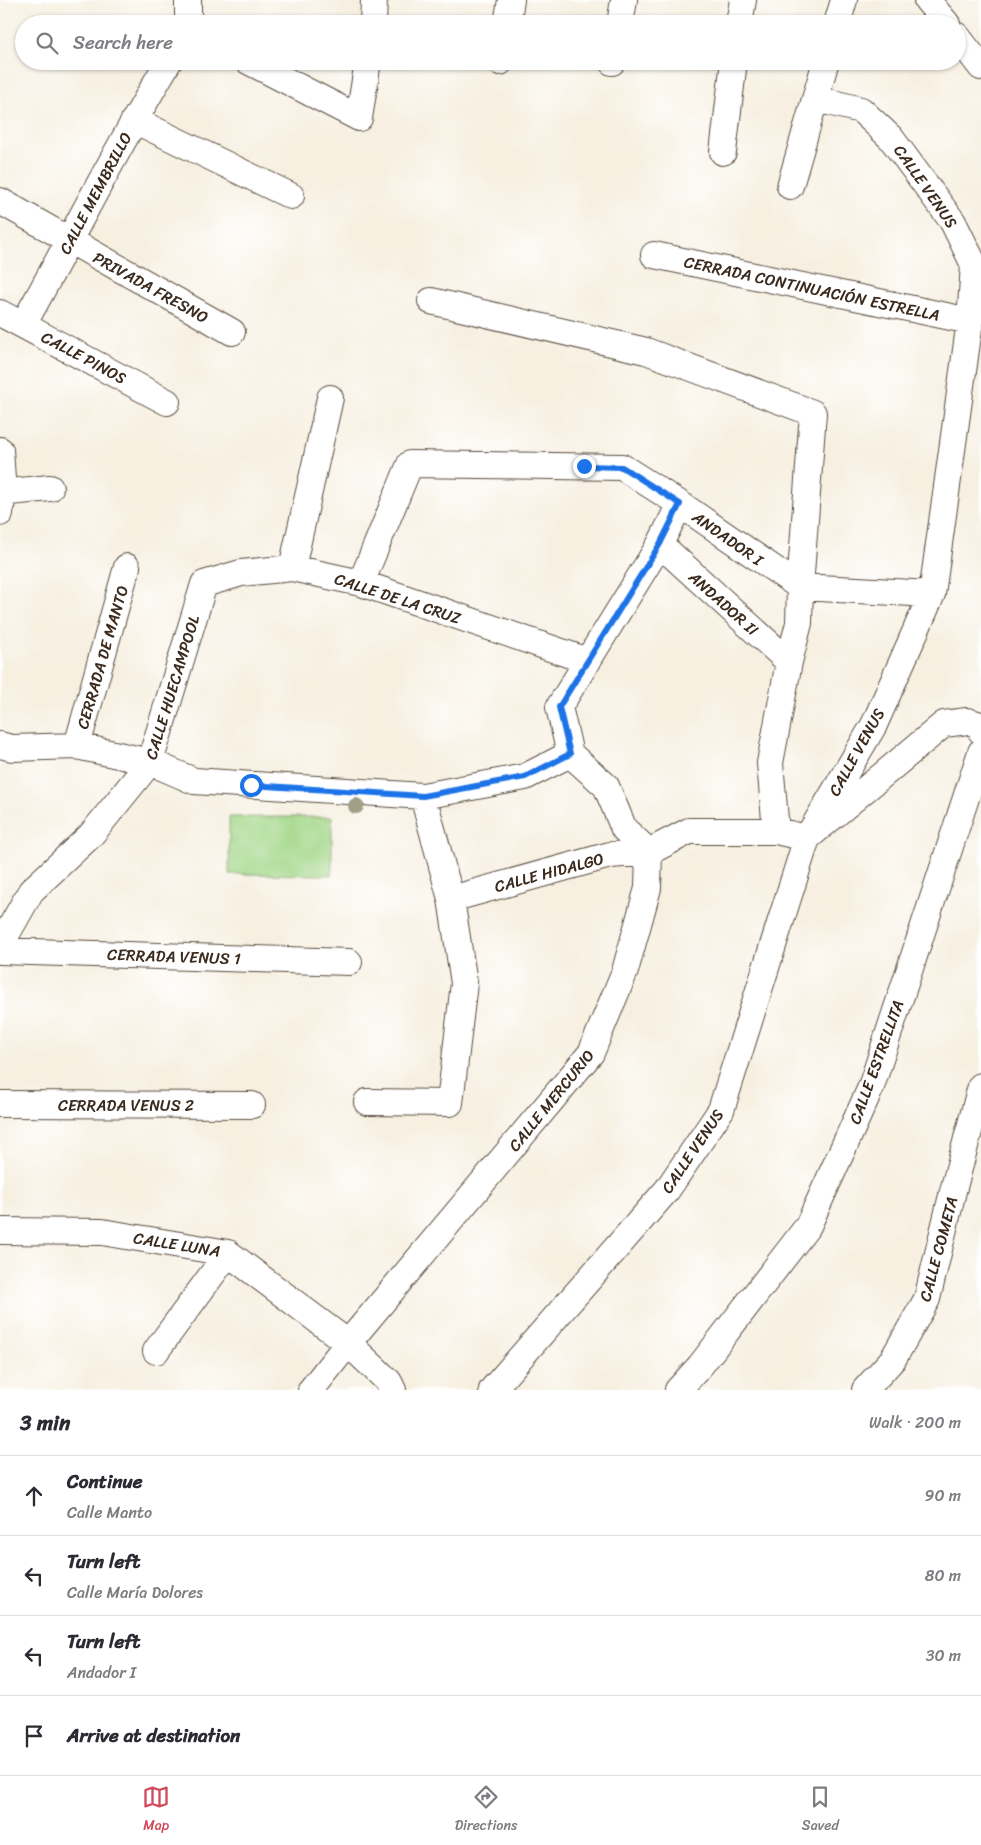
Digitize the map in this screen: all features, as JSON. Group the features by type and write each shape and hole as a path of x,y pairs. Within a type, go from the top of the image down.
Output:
{"street":[{"path":"188,0 188,15"},
{"path":"373,15 374,0"},
{"path":"508,15 511,0"},
{"path":"622,15 624,0"},
{"path":"740,15 743,0"},
{"path":"840,15 844,0"},
{"path":"927,0 940,15"},
{"path":"966,48 981,67"},
{"name":"CALLE MEMBRILLO","path":"23,325 134,120 164,70"},
{"path":"266,70 359,118 367,70"},
{"path":"722,152 733,70"},
{"path":"790,186 824,70"},
{"name":"CALLE VENUS","path":"492,1390 667,1190 721,1110 807,838 874,725 932,594 970,321 974,265 953,222 891,138 861,110 816,99"},
{"path":"134,120 291,196"},
{"name":"PRIVADA FRESNO","path":"0,201 232,332"},
{"name":"CERRADA CONTINUACIÓN ESTRELLA","path":"654,255 970,321"},
{"path":"431,301 646,351 813,413 799,623 789,662 770,763 776,831"},
{"name":"CALLE PINOS","path":"0,313 167,402"},
{"path":"292,568 330,398"},
{"path":"0,450 1,500 50,488"},
{"name":"ANDADOR I","path":"361,583 410,464 622,467 680,504 800,587"},
{"path":"680,504 660,544 559,707 570,754 606,786 624,828 649,852 689,831 776,831 807,838 944,724 967,720 980,725 981,731"},
{"name":"ANDADOR II","path":"660,544 789,662"},
{"name":"CERRADA DE MANTO","path":"77,746 127,568"},
{"name":"CALLE DE LA CRUZ","path":"204,584 241,573 292,568 361,583 588,662"},
{"name":"CALLE HUECAMPOOL","path":"0,946 31,892 91,835 150,762 204,584"},
{"path":"800,587 932,594"},
{"path":"0,745 12,748 77,746 150,762 194,781 423,796 525,777 570,754"},
{"name":"CALLE ESTRELLITA","path":"678,1390 700,1366 808,1226 871,1087 981,752"},
{"path":"367,1102 450,1103 464,983 451,899 423,796"},
{"name":"CALLE HIDALGO","path":"451,899 610,855 649,852"},
{"name":"CALLE MERCURIO","path":"311,1390 348,1343 591,1053 625,972 648,888 649,852"},
{"name":"CERRADA VENUS 1","path":"0,951 349,962"},
{"path":"953,1191 981,1086"},
{"name":"CERRADA VENUS 2","path":"0,1104 252,1106"},
{"name":"CALLE COMETA","path":"865,1390 893,1359 927,1299 953,1191 981,1161"},
{"name":"CALLE LUNA","path":"0,1231 102,1232 228,1253 348,1343 389,1382 393,1390"},
{"path":"156,1351 228,1253"}],"green space":[{"path":"229,817 332,817 332,875 229,874"}],"route":[{"path":"251,785 423,796 525,777 570,754 559,707 660,544 680,504 622,467 584,466"}]}
